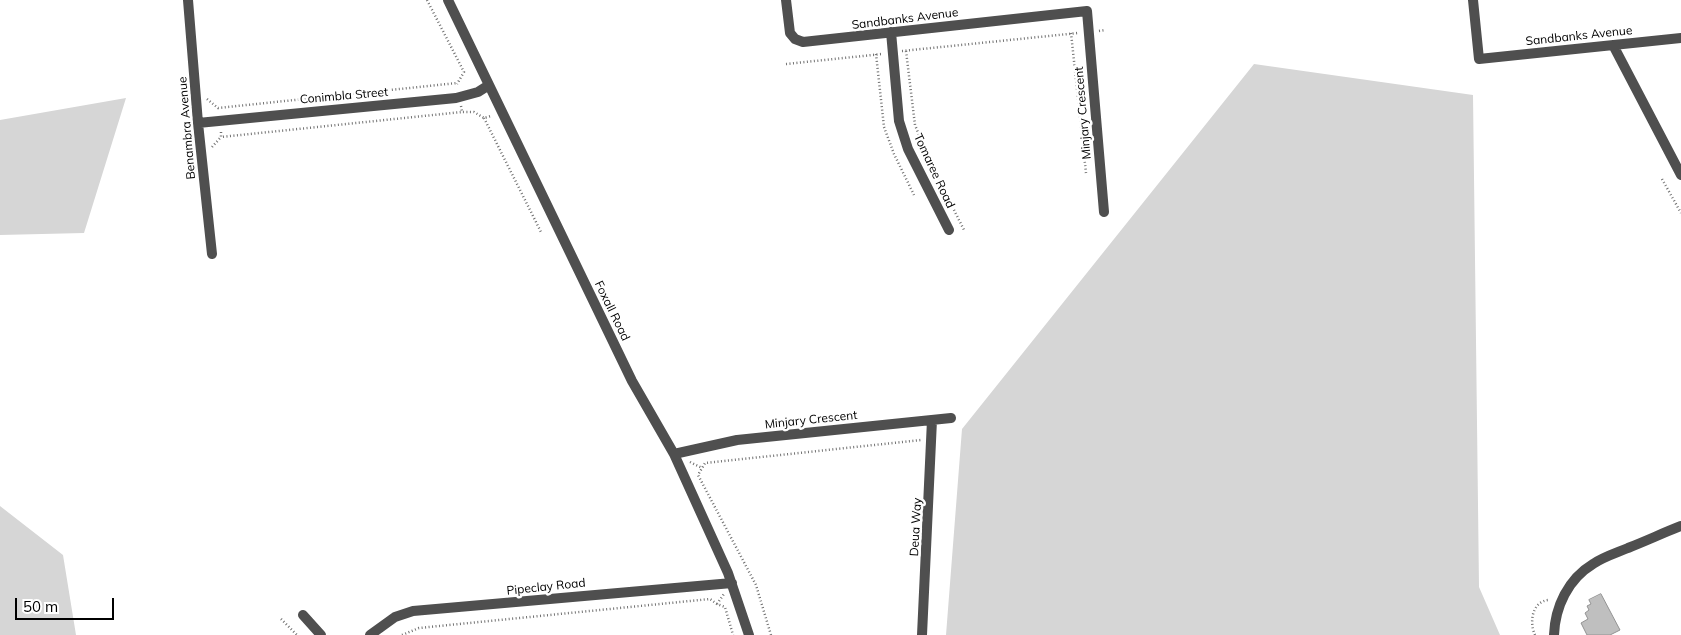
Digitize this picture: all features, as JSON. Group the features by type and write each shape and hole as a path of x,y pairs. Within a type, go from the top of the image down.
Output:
{"street":[{"name":"Benambra Avenue","path":"188,0 198,123 212,254"},
{"name":"Foxall Road","path":"448,0 632,381 674,454 732,583 750,635"},
{"name":"Sandbanks Avenue","path":"786,0 790,33 795,39 803,42 1087,11"},
{"name":"Sandbanks Avenue","path":"1473,0 1479,59 1681,38"},
{"name":"Minjary Crescent","path":"1087,11 1104,212"},
{"name":"Tomaree Road","path":"891,32 899,121 908,149 948,230"},
{"path":"1614,45 1681,175"},
{"name":"Conimbla Street","path":"198,123 459,98 489,86"},
{"name":"Minjary Crescent","path":"674,454 737,440 951,418"},
{"name":"Deua Way","path":"922,635 932,420"},
{"path":"1554,635 1555,620 1560,603 1569,586 1579,575 1592,564 1681,526"},
{"name":"Pipeclay Road","path":"370,635 395,617 414,611 732,583"},
{"path":"303,615 321,635"}],"path":[{"path":"428,0 464,72 457,83 462,112"},
{"path":"786,64 1105,30"},
{"path":"1071,34 1086,173"},
{"path":"906,51 914,125 929,160 964,230"},
{"path":"218,108 457,83"},
{"path":"204,97 218,108 221,137 474,112 484,118 541,232"},
{"path":"484,118 502,112"},
{"path":"1662,179 1681,213"},
{"path":"771,635 756,585 698,475 705,463 919,440 932,443"},
{"path":"402,635 419,628 710,599 725,607 733,635"},
{"path":"281,619 297,635"}],"shaded area":[{"path":"1254,64 1473,95 1479,587 1500,635 946,635 962,429"},
{"path":"126,98 84,233 0,235 0,120"},
{"path":"0,506 63,555 76,635 0,635"}],"building":[{"path":"1601,594 1620,630 1610,635 1587,635 1581,623 1588,619 1585,613 1589,610 1587,606 1591,604 1589,600"}]}
